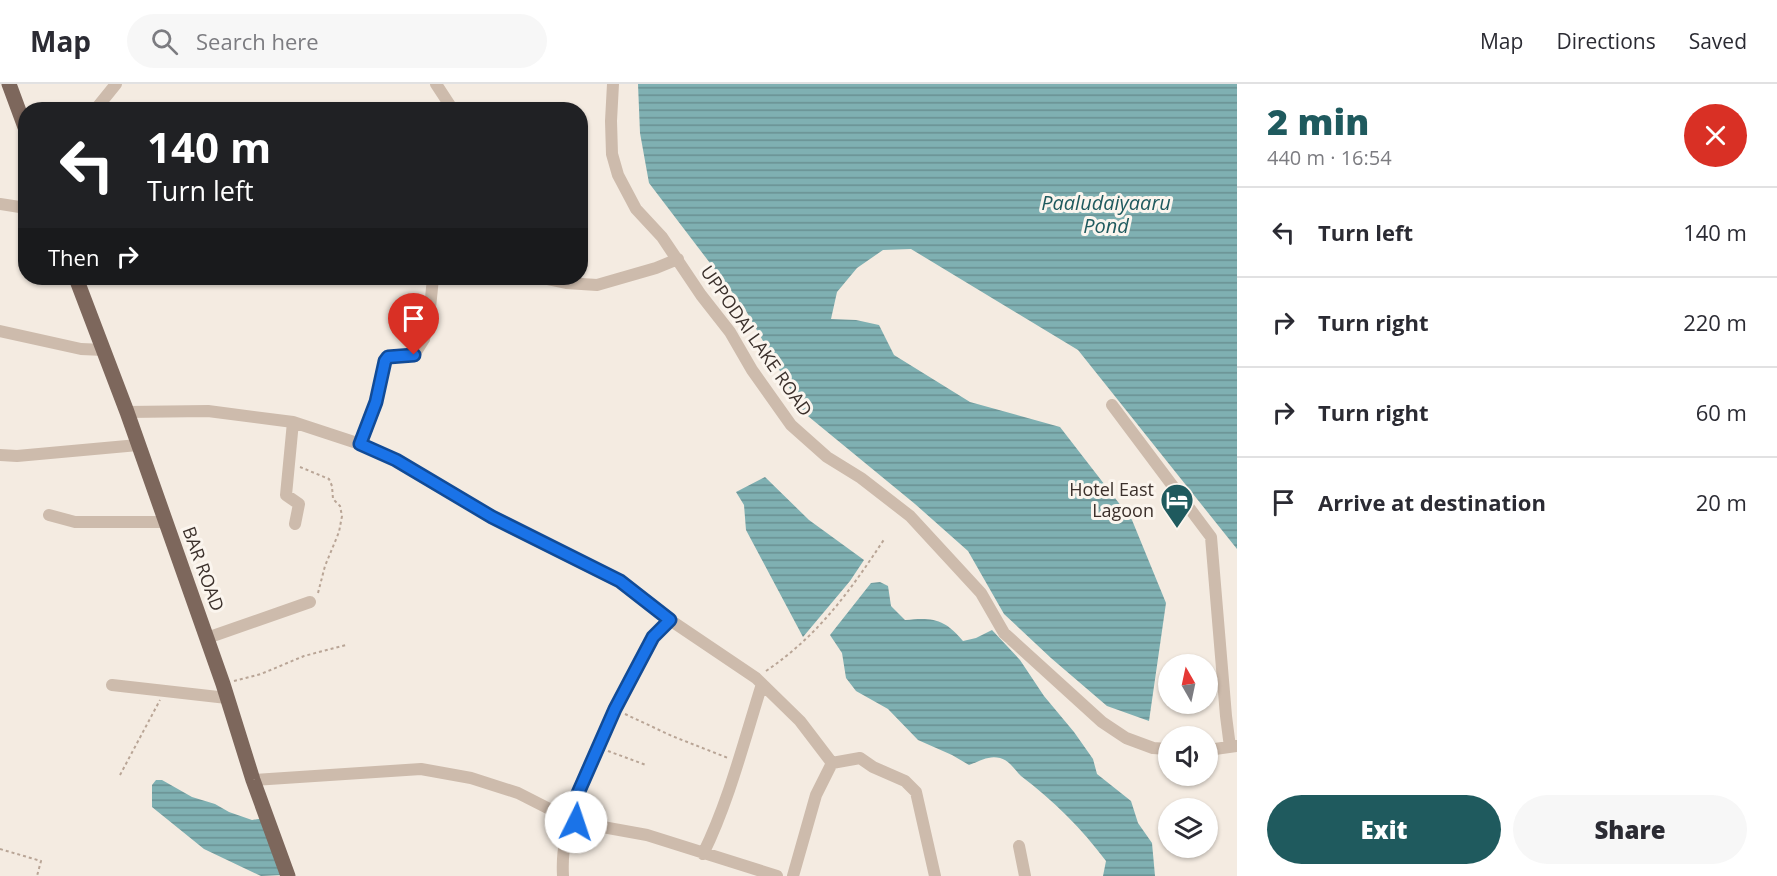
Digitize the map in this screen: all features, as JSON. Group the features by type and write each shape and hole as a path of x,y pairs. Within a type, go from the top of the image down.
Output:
{"main road":[{"path":"9,84 18,108"},
{"name":"BAR ROAD","path":"79,285 127,412 288,876"}],"street":[{"path":"101,102 116,84"},
{"path":"436,84 448,102"},
{"name":"UPPODAI LAKE ROAD","path":"613,84 612,154 618,175 636,209 678,259 701,295 730,332 752,370 791,425 827,458 861,478 910,516 981,593 1004,633 1102,722 1126,738 1158,748"},
{"path":"0,204 18,207"},
{"path":"588,284 597,285 656,268 678,259"},
{"path":"360,444 376,402 385,361 388,357 414,355 424,339 432,285"},
{"path":"0,331 81,348 104,350"},
{"path":"1112,405 1211,537 1226,716 1234,746 1218,748"},
{"path":"127,412 208,411 293,422 360,444 396,460 492,517 620,581 670,620 759,681 800,721 832,763"},
{"path":"293,422 285,495 299,504 295,524"},
{"path":"0,455 17,456 138,444"},
{"path":"49,515 75,522 165,522"},
{"path":"207,638 310,602"},
{"path":"563,876 562,858 568,830 576,822 575,800 597,747 653,637 670,620"},
{"path":"703,854 738,762 759,681"},
{"path":"112,685 164,693 225,691"},
{"path":"832,763 860,758 873,767 905,781 916,792 935,876"},
{"path":"793,876 816,795 832,763"},
{"path":"253,780 421,769 471,778 518,793 576,822 647,835 777,876"},
{"path":"1019,846 1025,876"}],"path":[{"path":"289,463 329,479 333,499 340,506 342,516 318,595 310,602"},
{"path":"759,681 822,624 850,591 885,538"},
{"path":"225,691 304,656 346,645"},
{"path":"120,775 164,693"},
{"path":"615,709 672,736 738,762"},
{"path":"597,747 646,765"},
{"path":"0,849 41,861 37,876"}],"water":[{"name":"Paaludaiyaaru Pond","path":"638,84 1237,84 1237,549 1078,350 911,249 883,250 857,268 837,292 831,319 856,320 879,325 894,355 970,402 1060,427 1132,520 1166,603 1149,721 1107,706 1051,658 1004,614 968,551 803,412 745,309 649,183 640,133"},
{"path":"765,477 809,520 864,560 850,581 803,637 746,530 744,505 736,492"},
{"path":"880,582 888,586 891,606 905,620 938,621 950,628 963,641 976,638 992,630 1020,660 1044,696 1074,732 1093,759 1097,774 1131,801 1138,823 1152,843 1155,876 1103,876 1106,861 1077,826 1006,761 992,757 969,765 918,740 888,709 856,691 846,678 842,653 830,635 871,583"},
{"path":"156,780 162,780 192,797 215,804 229,812 252,820 264,818 283,875 261,876 204,849 152,807 152,785"}],"place":[{"name":"Hotel East Lagoon","path":"1177,529"}],"route":[{"path":"414,355 388,357 385,361 376,402 360,444 396,460 492,517 620,581 670,620 653,637 615,709 575,800 576,822"}]}
